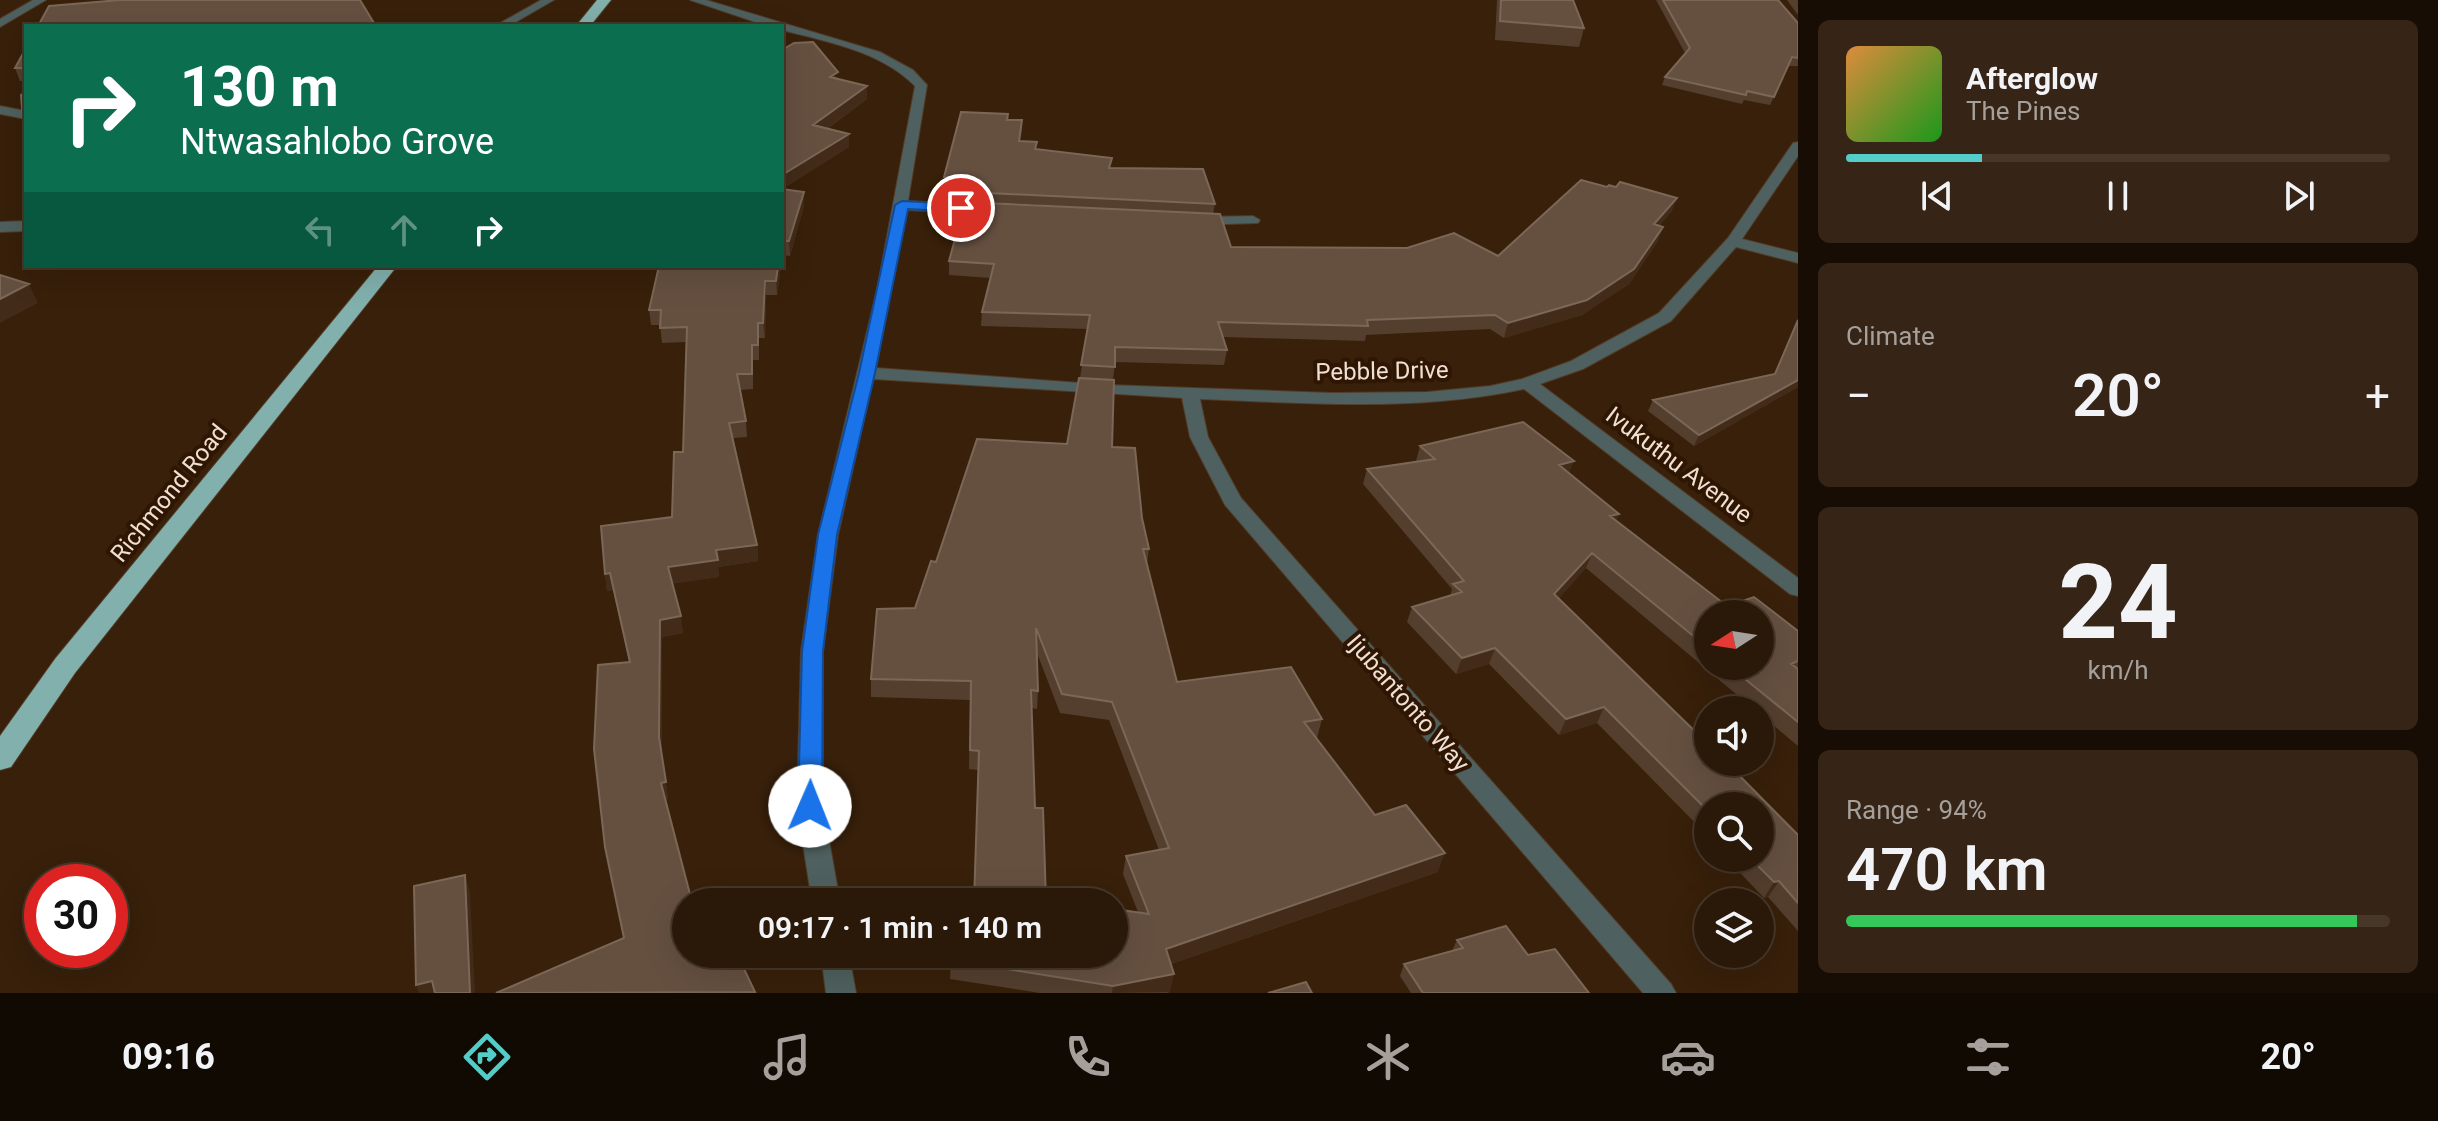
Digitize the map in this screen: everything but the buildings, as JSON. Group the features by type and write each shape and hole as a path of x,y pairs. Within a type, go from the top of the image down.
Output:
{"highway":[{"path":"585,24 604,0"},
{"name":"Richmond Road","path":"0,759 65,666 386,268"}],"street":[{"path":"0,24 41,0"},
{"path":"505,24 549,0"},
{"path":"695,0 774,24"},
{"path":"784,27 860,49 907,71 921,85 902,205 867,373 828,535 812,651 810,806 824,888"},
{"path":"0,110 24,115"},
{"name":"Pebble Drive","path":"867,373 1190,394 1332,398 1427,397 1490,391 1527,383 1577,365 1636,336 1665,317 1733,241 1798,146"},
{"path":"902,205 1011,211"},
{"path":"1183,220 1253,220"},
{"path":"0,227 24,226"},
{"path":"1733,241 1798,258"},
{"name":"Ivukuthu Avenue","path":"1527,383 1798,589"},
{"name":"Ijubantonto Way","path":"1190,394 1199,437 1232,501 1661,993"},
{"path":"837,968 841,993"}],"route":[{"path":"810,806 812,651 828,535 867,373 902,205 961,208"}]}
